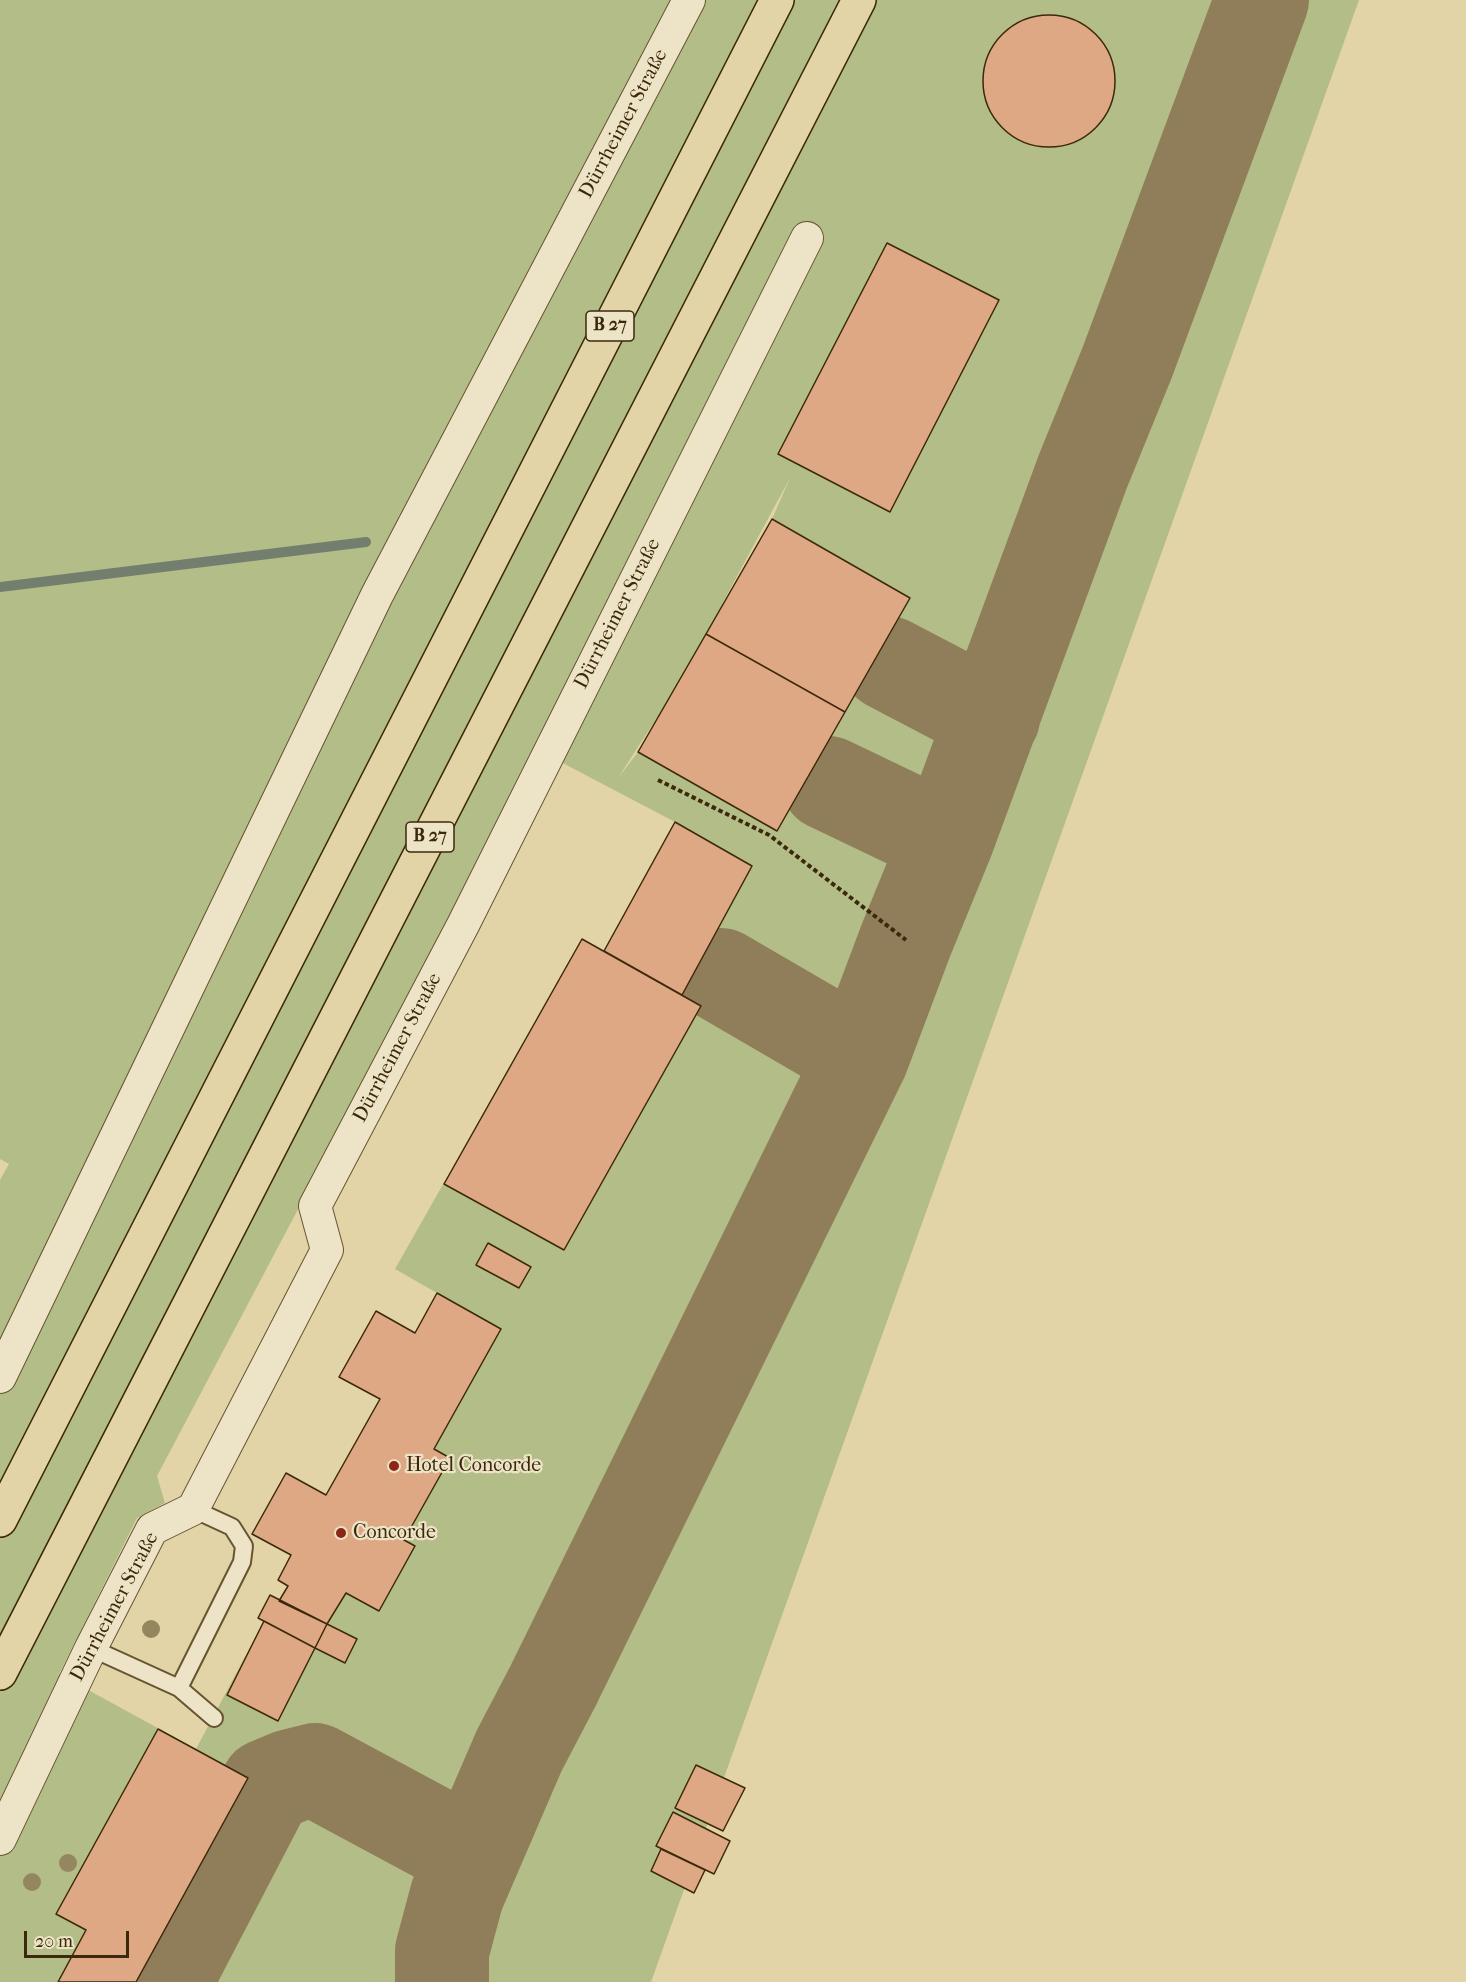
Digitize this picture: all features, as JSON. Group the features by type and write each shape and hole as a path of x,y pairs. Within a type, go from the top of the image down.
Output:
{"highway":[{"name":"B 27","path":"0,1520 777,0"},
{"name":"B 27","path":"0,1673 859,0"}],"street":[{"name":"Dürrheimer Straße","path":"0,1377 377,595 689,0"},
{"name":"Dürrheimer Straße","path":"0,1839 152,1529 193,1509 327,1250 315,1206 463,925 807,237"}],"lane":[{"path":"179,1688 243,1562 244,1546 232,1527 193,1509"},
{"path":"92,1648 179,1688 214,1718"}],"path":[{"path":"658,780 769,835 906,940"}],"green space":[{"path":"0,0 1359,0 651,1982 0,1982 0,1180 9,1164 0,1159","holes":["790,478 772,519 722,605 722,604","658,716 638,752 618,778","536,749 675,822 604,951 582,939 395,1269 437,1293 434,1449 450,1458 404,1540 415,1546 379,1611 346,1593 327,1624 264,1621 196,1749 59,1674 137,1518 165,1503 157,1476 415,988"]}],"building":[{"path":"1049,15 1074,20 1096,34 1110,56 1115,81 1110,106 1096,128 1074,142 1049,147 1024,142 1002,128 988,106 983,81 988,56 1002,34 1024,20"},
{"path":"887,243 999,300 890,512 778,454"},
{"path":"772,519 910,598 845,712 706,634"},
{"path":"706,634 845,712 777,831 638,752"},
{"path":"675,822 752,866 682,995 604,951"},
{"path":"582,939 701,1006 564,1250 444,1184"},
{"path":"488,1243 531,1267 519,1288 476,1265"},
{"name":"Hotel Concorde","path":"437,1293 501,1329 434,1449 450,1458 404,1540 415,1546 379,1611 346,1593 327,1624 279,1601 288,1586 278,1580 291,1555 252,1534 286,1473 326,1495 380,1399 339,1377 376,1311 415,1333"},
{"path":"270,1595 327,1624 315,1648 258,1618"},
{"path":"264,1621 315,1648 278,1721 227,1695"},
{"path":"327,1624 357,1639 345,1663 315,1648"},
{"path":"158,1729 248,1778 136,1982 58,1982 86,1930 56,1914"},
{"path":"696,1765 745,1788 723,1831 675,1808"},
{"path":"673,1812 730,1841 714,1874 656,1846"},
{"path":"661,1849 705,1870 694,1893 651,1871"}],"waterway":[{"path":"0,587 366,542"}],"taxiway":[{"path":"442,1982 442,1951 457,1895 519,1751 862,1057 947,840 1083,471 1127,363 1262,0"},
{"path":"888,663 993,718"},
{"path":"828,783 947,840"},
{"path":"721,975 862,1057"},
{"path":"165,1982 267,1786 291,1776 315,1770 473,1855"}],"place":[{"name":"Hotel Concorde","path":"394,1466"},
{"name":"Concorde","path":"341,1533"}]}
